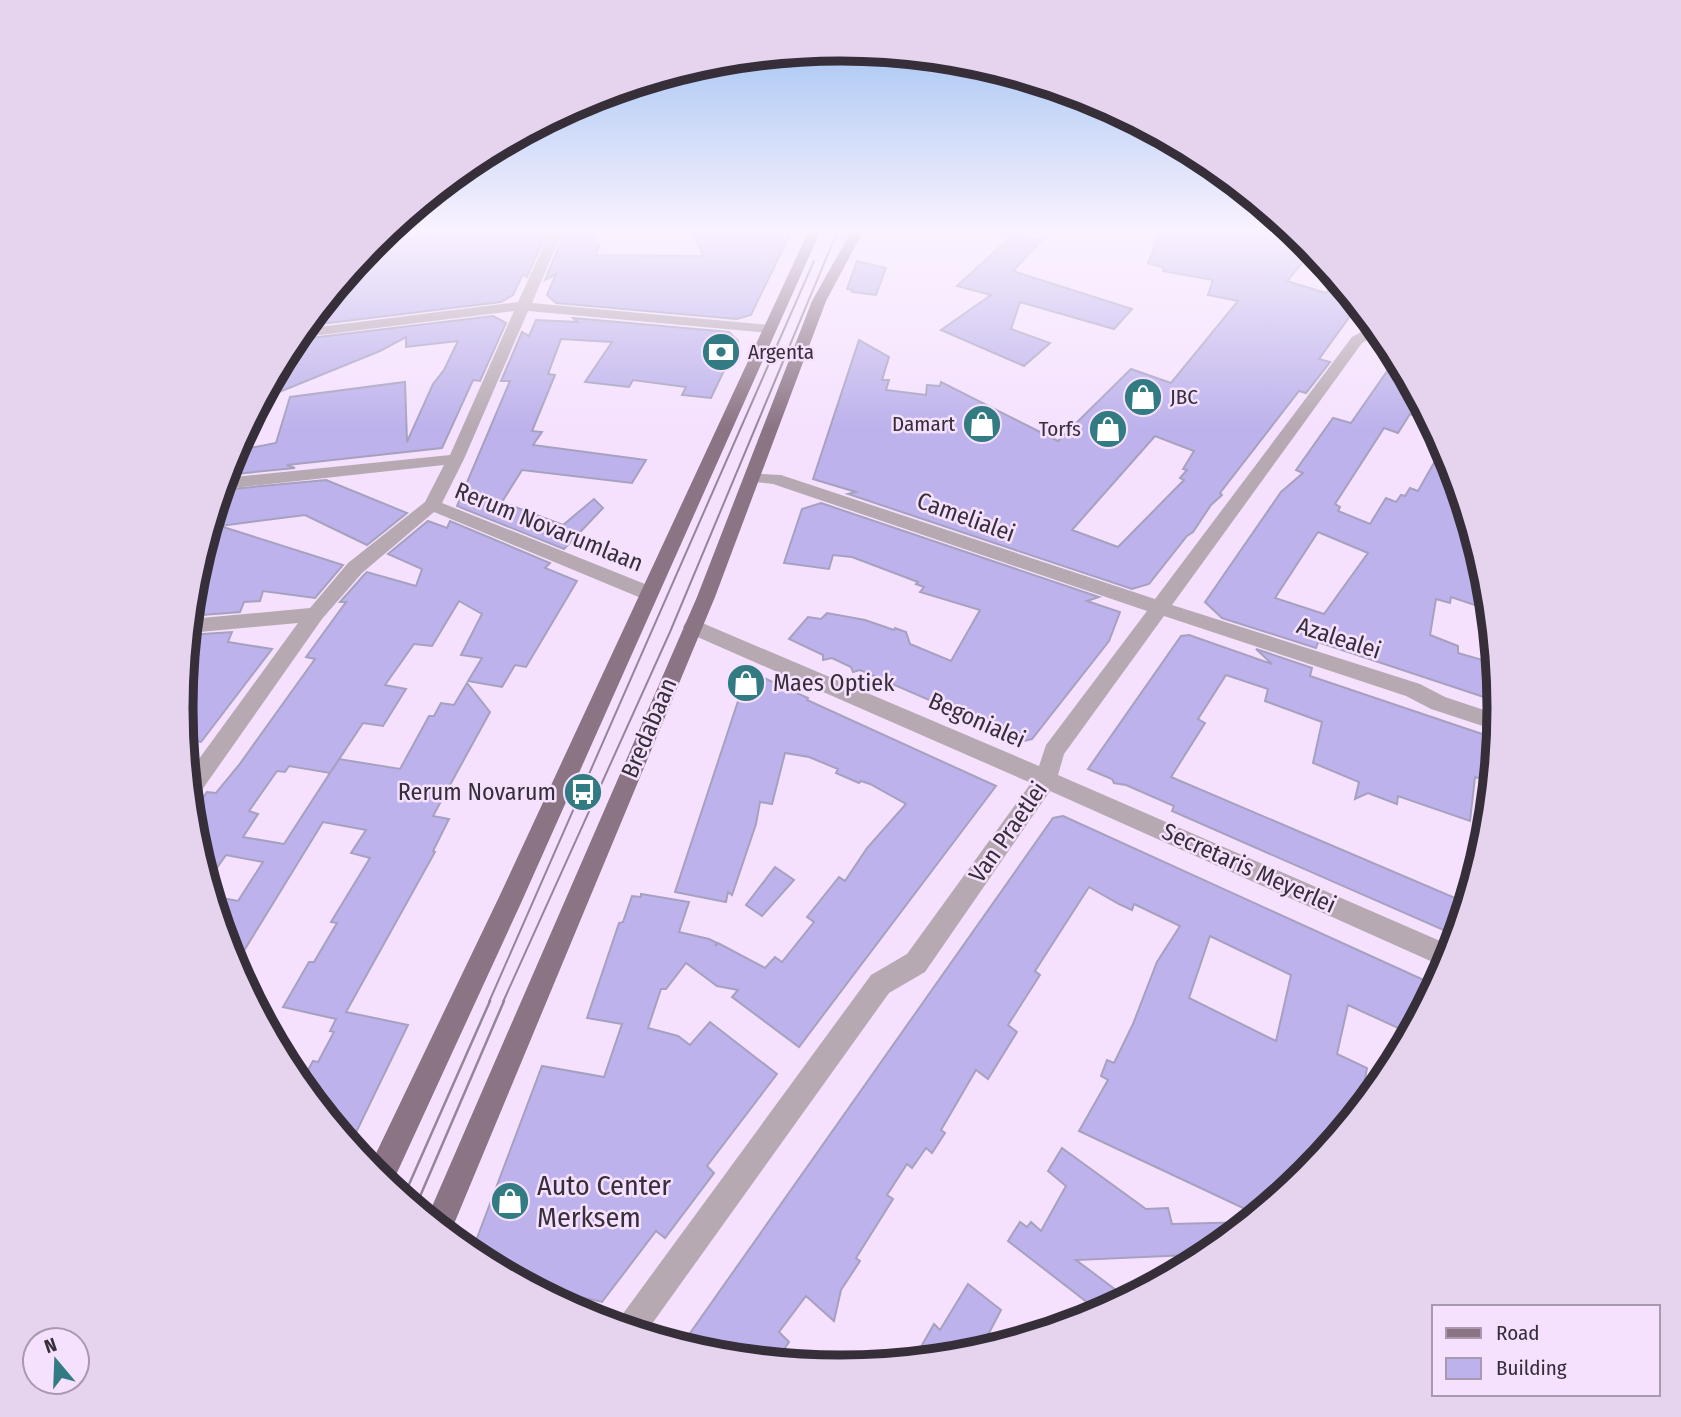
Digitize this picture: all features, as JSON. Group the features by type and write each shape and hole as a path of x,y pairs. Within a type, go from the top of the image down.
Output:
{"main road":[{"path":"384,1167 509,903 785,296"},
{"name":"Bredabaan","path":"442,1218 692,627 822,296"}],"street":[{"path":"198,778 315,614 355,568 432,505 456,459 527,296"},
{"path":"314,332 523,306 770,329"},
{"name":"Van Praetlei","path":"634,1322 880,984 916,963 1046,779 1054,751 1357,340 1368,334"},
{"name":"Rerum Novarumlaan","path":"235,483 456,459"},
{"name":"Camelialei","path":"753,477 788,483 1160,608"},
{"name":"Rerum Novarumlaan","path":"432,505 648,593"},
{"name":"Azalealei","path":"1160,608 1413,690 1438,703 1487,719"},
{"path":"199,625 315,614"},
{"name":"Begonialei","path":"692,627 1046,779"},
{"name":"Secretaris Meyerlei","path":"1046,779 1439,953"}],"building":[{"path":"342,296 511,296 501,302 320,324"},
{"path":"548,296 760,296 751,315 737,319 556,303"},
{"path":"989,296 1092,296 1132,309 1114,329 1020,302 1011,329 1050,343 1024,366 941,330"},
{"path":"1214,296 1339,296 1353,312 1319,359 1330,362 1306,393 1299,391 1220,493 1222,495 1211,505 1193,532 1149,584 1132,589 848,494 856,492 813,479 859,340 889,357 882,380 889,380 886,390 926,395 927,385 940,386 941,382 1058,441 1131,369 1171,383 1238,301","holes":["1155,436 1194,451 1183,469 1187,470 1180,478 1184,480 1118,547 1072,530"]},
{"path":"493,316 506,323 480,381 473,380 442,448 287,465 295,468 238,474 249,448 276,443 290,397 405,382 407,442 433,384 444,370 458,341 406,347 406,337 380,351 275,394 310,338"},
{"path":"573,318 729,332 738,341 711,398 682,395 686,387 633,380 629,387 585,382 612,342 561,339 548,374 555,375 532,431 542,432 533,445 646,460 632,483 522,470 502,502 563,525 594,499 603,508 564,549 457,506 510,381 501,381 522,332 529,336 536,320 578,322"},
{"path":"1390,367 1418,417 1410,414 1398,433 1384,428 1335,504 1340,507 1338,511 1370,524 1386,498 1396,502 1401,495 1405,496 1410,488 1418,491 1437,458 1466,541 1479,606 1451,597 1450,603 1436,599 1430,635 1458,646 1458,653 1486,661 1488,698 1318,642 1316,648 1222,618 1205,602 1281,492 1303,473 1296,470 1333,418 1351,423","holes":["1318,532 1368,553 1324,614 1275,598"]},
{"path":"326,480 407,513 367,545 305,515 220,526 343,565 315,598 263,591 260,601 244,602 240,612 200,615 215,541 232,489"},
{"path":"821,503 1099,597 1087,601 1120,612 1109,641 1032,739 1024,741 860,670 853,672 851,667 832,658 823,660 823,655 789,639 808,617 821,619 827,613 865,620 894,630 895,628 906,632 910,644 951,661 980,610 920,592 924,587 916,584 918,582 852,557 833,555 829,569 784,563 802,509"},
{"path":"428,521 447,528 450,521 550,563 545,568 577,581 526,667 515,665 502,687 468,681 482,658 461,655 482,614 459,601 432,646 414,644 385,685 406,689 383,726 363,723 339,759 400,769 429,716 434,716 441,703 454,705 467,683 490,712 433,816 449,819 433,851 435,852 346,1012 408,1025 355,1136 306,1074 313,1061 318,1062 334,1032 330,1031 336,1019 283,1007 309,962 314,962 337,923 331,922 370,858 351,853 366,830 323,822 242,954 222,898 238,901 263,862 226,855 214,872 200,801 207,792 216,793 239,765 315,659 306,657 346,602 340,602 367,572 416,586 422,569 388,554","holes":["289,766 330,773 284,844 243,837 258,814 249,811 277,771 285,772"]},
{"path":"232,632 228,642 272,649 201,742 195,741 193,708 198,634"},
{"path":"1189,635 1272,664 1256,649 1312,668 1310,676 1487,736 1483,779 1475,777 1470,821 1398,796 1397,804 1368,793 1355,799 1359,782 1313,763 1322,722 1265,701 1268,689 1226,675 1198,719 1205,723 1171,777 1459,899 1447,932 1172,811 1174,806 1126,785 1114,783 1112,779 1088,769 1181,636"},
{"path":"755,674 996,786 799,1047 732,997 738,990 717,986 686,963 666,989 661,989 648,1028 678,1036 690,1045 710,1022 777,1074 707,1166 714,1173 665,1238 656,1231 602,1302 562,1292 475,1243 542,1066 604,1077 622,1024 587,1018 619,923 623,922 632,896 641,897 641,894 689,902 679,932 709,939 717,943 715,946 718,943 765,968 775,957 782,962 814,922 807,917 839,877 845,881 867,848 906,804 870,784 861,781 859,783 836,773 838,769 809,757 785,753 772,804 760,802 756,824 732,895 728,892 726,902 675,892 746,677"},
{"path":"1063,816 1427,981 1402,1030 1348,1005 1337,1054 1367,1068 1364,1084 1367,1085 1298,1166 1249,1211 1079,1131 1108,1080 1101,1076 1107,1060 1114,1063 1133,1024 1157,962 1180,926 1134,904 1132,910 1089,887 1035,971 1040,975 1008,1025 1017,1032 988,1079 976,1070 941,1130 945,1133 932,1153 926,1148 912,1168 907,1164 887,1195 893,1199 856,1258 860,1261 841,1290 834,1321 806,1296 779,1332 789,1342 782,1352 687,1337 1053,818","holes":["1210,936 1291,975 1276,1041 1189,998"]},
{"path":"775,867 794,880 762,916 746,905"},
{"path":"1062,1148 1146,1209 1168,1208 1172,1224 1234,1222 1187,1255 1076,1260 1119,1292 1091,1305 1008,1241 1020,1222 1027,1227 1031,1222 1041,1231 1066,1186 1048,1171"},
{"path":"968,1284 1001,1310 986,1339 919,1351 934,1324 940,1330"}],"tram line":[{"path":"489,1002 799,296"},
{"path":"503,1002 670,632 810,296"},
{"path":"407,1189 490,1001"},
{"path":"419,1199 504,1001"}],"place":[{"name":"Argenta","path":"721,352"},
{"name":"JBC","path":"1143,397"},
{"name":"Damart","path":"982,424"},
{"name":"Torfs","path":"1108,429"},
{"name":"Maes Optiek","path":"746,683"},
{"name":"Rerum Novarum","path":"583,792"},
{"name":"Auto Center Merksem","path":"510,1201"}]}
